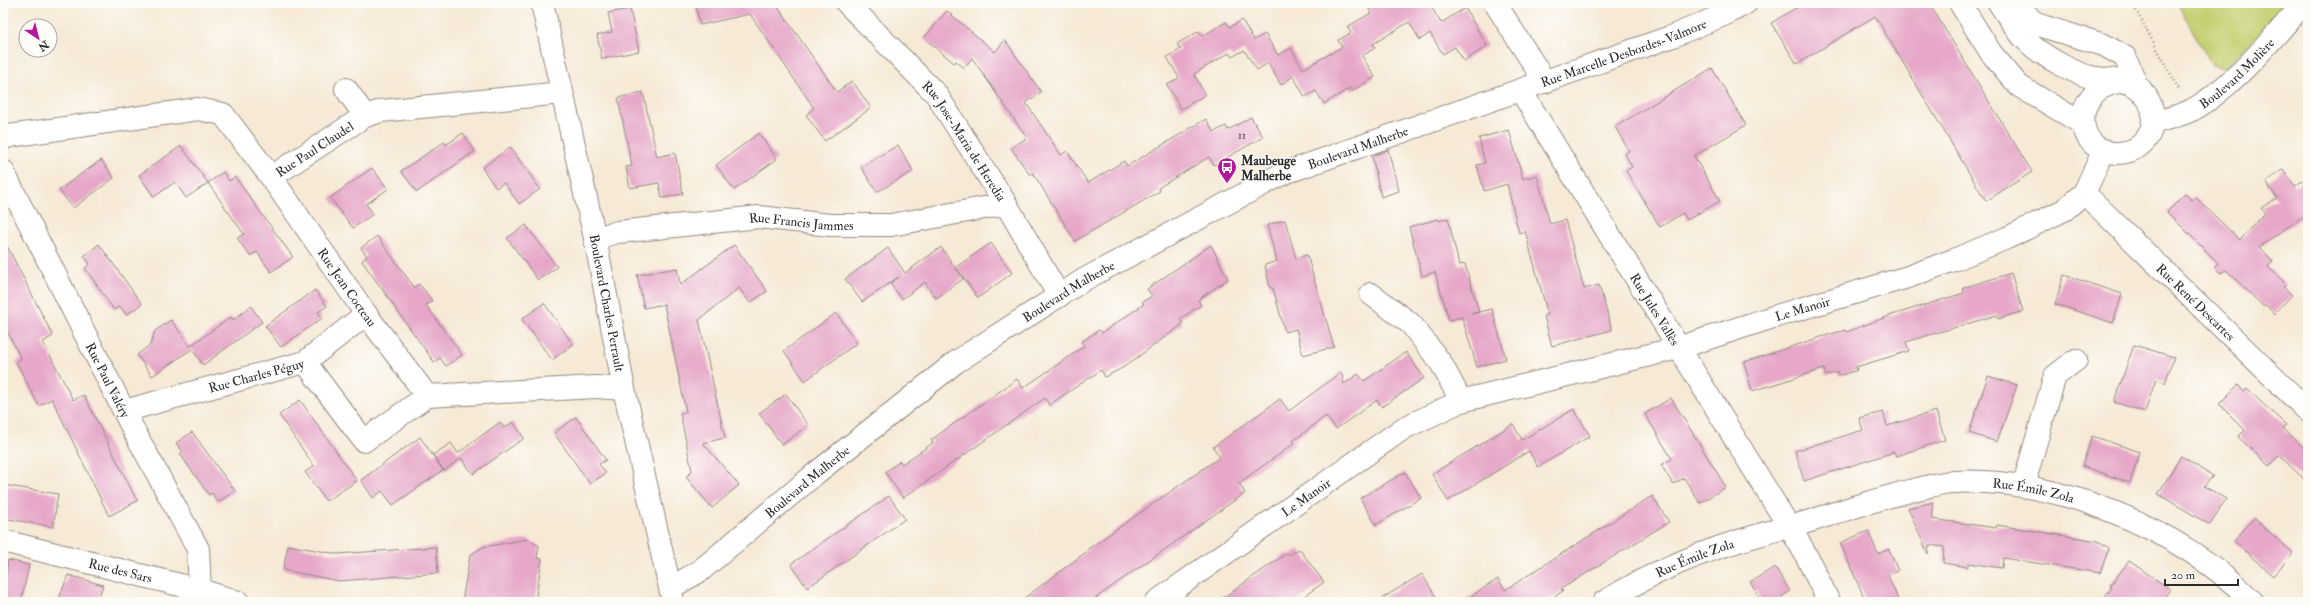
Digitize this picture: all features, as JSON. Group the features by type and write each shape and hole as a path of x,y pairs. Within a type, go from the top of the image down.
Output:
{"street":[{"name":"Boulevard Charles Perrault","path":"542,3 595,238 624,389 672,595"},
{"name":"Rue Jose-Maria de Heredia","path":"847,3 936,94 1006,204 1060,296"},
{"path":"1495,3 1545,82"},
{"name":"Rue Marcelle Desbordes-Valmore","path":"1521,91 1673,36 1728,13 1746,3"},
{"path":"1960,3 1991,53 2019,86 2083,124"},
{"path":"1975,3 2037,97"},
{"path":"1999,3 2028,42 2047,55 2071,70 2090,77 2128,84 2147,96 2153,108 2154,122 2150,134 2142,145 2117,153 2104,150 2094,144 2087,135 2083,124 2085,105 2096,90 2106,84 2128,84"},
{"path":"2018,3 2031,20 2042,26 2104,45 2125,57 2128,84"},
{"name":"Boulevard Molière","path":"2154,122 2190,111 2206,102 2262,51 2304,3"},
{"path":"346,89 365,116"},
{"name":"Boulevard Malherbe","path":"672,595 815,474 956,362 1085,279 1282,174 1521,91"},
{"name":"Rue Jules Vallès","path":"1521,91 1678,348 1790,527"},
{"name":"Rue Paul Claudel","path":"3,139 9,136 198,109 223,114 272,177 365,116 381,111 562,93"},
{"name":"Le Manoir","path":"1156,602 1361,456 1404,428 1461,401 1678,348 1773,317 1908,277 1956,259 2007,238 2064,210 2084,193 2104,150"},
{"name":"Rue Paul Valéry","path":"3,171 124,411 198,549 200,590"},
{"name":"Rue Jean Cocteau","path":"272,177 366,314 427,396"},
{"name":"Rue René Descartes","path":"2084,193 2308,411"},
{"name":"Rue Francis Jammes","path":"595,238 618,232 759,217 830,225 891,225 1006,204"},
{"path":"1371,294 1411,324 1441,363 1461,401"},
{"path":"305,362 366,314"},
{"path":"2026,486 2026,473 2056,376 2076,360"},
{"name":"Rue Charles Péguy","path":"124,411 305,362 364,441 427,396"},
{"path":"427,396 596,387 624,389"},
{"name":"Rue Émile Zola","path":"1604,602 1630,596 1655,573 1699,554 1889,496 1952,482 2001,483 2041,489 2132,518 2212,567 2239,588 2253,602"},
{"path":"1790,527 1804,551 1829,602"},
{"name":"Rue des Sars","path":"3,541 200,590 238,602"}],"path":[{"path":"2132,3 2190,111"}],"green space":[{"path":"2177,3 2284,3 2261,32 2224,68 2212,65"}],"building":[{"path":"695,3 775,3 837,92 852,81 871,108 825,141 806,115 814,108 750,14 700,25"},
{"path":"1366,3 1439,3 1432,8 1441,23 1465,8 1487,46 1464,61 1455,47 1443,54 1430,33 1420,40 1409,22 1373,44 1375,48 1362,56 1375,77 1352,91 1350,88 1324,104 1316,91 1305,97 1293,76 1281,85 1268,63 1257,70 1244,50 1232,57 1229,53 1194,74 1205,95 1181,109 1167,85 1179,78 1167,57 1181,49 1177,44 1199,31 1202,36 1226,22 1230,27 1242,20 1254,40 1265,34 1278,55 1291,48 1303,69 1342,47 1338,40 1351,33 1347,27 1371,13"},
{"path":"1804,3 1929,3 2032,172 1986,201 1875,16 1797,64 1771,23"},
{"path":"630,9 639,51 602,59 597,35 612,32 608,13"},
{"path":"947,11 995,52 1005,40 1041,92 1026,103 1061,155 1067,151 1088,183 1124,161 1127,166 1206,119 1214,132 1226,126 1228,130 1251,117 1263,137 1214,165 1209,157 1158,188 1160,191 1075,241 1033,173 1030,175 1011,148 1027,138 972,58 964,68 956,61 954,63 924,38"},
{"path":"1712,68 1746,125 1694,156 1720,201 1687,220 1683,213 1660,227 1626,171 1632,167 1625,154 1629,151 1615,127"},
{"path":"643,92 657,157 675,153 683,194 662,198 659,183 630,188 626,167 632,166 618,98"},
{"path":"1509,130 1523,179 1537,175 1550,224 1565,220 1584,289 1599,285 1612,330 1552,346 1544,316 1548,315 1525,231 1519,233 1507,184 1484,191 1477,165 1485,163 1479,138"},
{"path":"463,133 475,151 417,192 401,171 444,142 446,145"},
{"path":"759,133 777,159 734,190 716,165"},
{"path":"898,145 913,171 877,192 861,167"},
{"path":"181,146 208,183 186,198 175,182 154,197 139,175"},
{"path":"510,147 540,189 519,204 504,183 496,188 482,168"},
{"path":"1388,150 1399,191 1381,197 1372,156"},
{"path":"101,160 114,178 73,208 59,190"},
{"path":"372,168 388,189 366,204 373,214 353,228 330,198"},
{"path":"2283,169 2295,186 2308,177 2308,213 2259,247 2273,261 2268,267 2286,284 2283,287 2292,295 2274,314 2266,305 2264,307 2226,270 2221,273 2215,267 2218,263 2167,212 2185,194 2192,200 2195,197 2240,240 2265,213 2261,208 2277,198 2266,182"},
{"path":"223,172 229,181 235,177 293,257 271,272 257,252 250,256 237,238 244,234 208,183"},
{"path":"1448,218 1459,265 1465,264 1479,312 1471,314 1492,309 1506,359 1477,367 1462,317 1449,320 1435,272 1422,276 1409,227 1438,219 1439,221"},
{"path":"1285,220 1296,258 1307,255 1334,347 1303,355 1296,329 1285,332 1273,288 1270,288 1265,265 1277,261 1267,225"},
{"path":"526,225 557,267 538,280 507,238"},
{"path":"377,236 414,287 419,284 426,292 432,301 426,305 462,355 446,366 440,358 434,362 362,261 367,256 361,248"},
{"path":"3,238 53,336 43,342 73,400 84,395 137,501 109,516 52,399 39,406 16,362 21,359 3,323"},
{"path":"991,243 1012,273 978,298 956,267"},
{"path":"99,244 142,304 126,315 120,306 114,310 85,268 90,264 84,256"},
{"path":"734,245 767,291 750,303 739,288 699,320 725,438 703,443 739,485 712,508 686,477 692,471 680,413 686,412 664,304 644,308 637,275 677,268 680,285"},
{"path":"1211,245 1228,279 1198,300 1201,305 1180,319 1183,324 1124,367 1105,377 1101,370 1049,405 1045,398 903,498 885,472 900,461 902,464 933,443 931,440 1017,379 1023,388 1063,361 1084,346 1081,342 1099,330 1102,333 1144,304 1142,302 1152,296 1147,289"},
{"path":"941,247 963,279 936,298 925,282 902,299 890,283 862,302 845,279 888,248 905,273"},
{"path":"2011,273 2023,311 1998,319 1997,315 1906,342 1909,351 1856,367 1857,370 1838,376 1837,372 1826,376 1824,369 1752,391 1744,362 1821,337 1845,330 1846,332 1889,316 1964,293 1963,288"},
{"path":"2064,275 2122,294 2113,323 2055,304"},
{"path":"315,290 327,306 318,312 322,318 281,347 265,326"},
{"path":"544,303 573,344 552,360 522,319"},
{"path":"251,306 262,322 203,365 192,349 152,376 137,355 150,345 155,331 171,320 190,346 231,317 233,320"},
{"path":"836,313 857,343 805,381 784,351"},
{"path":"2134,345 2174,357 2165,383 2156,379 2145,412 2114,402"},
{"path":"1406,352 1424,378 1382,407 1377,400 1336,429 1326,416 1293,441 1295,443 1239,483 1245,493 1090,602 1019,602 1089,550 1088,549 1220,457 1213,447 1280,399 1289,411 1341,372 1344,384 1358,374 1364,381"},
{"path":"1988,376 2017,385 1997,442 1969,433"},
{"path":"2238,385 2244,392 2247,389 2286,425 2283,428 2308,452 2308,483 2279,455 2269,466 2238,437 2245,430 2219,404"},
{"path":"786,394 808,425 782,445 759,413"},
{"path":"1671,398 1726,487 1700,503 1684,478 1673,484 1661,465 1672,459 1645,414"},
{"path":"300,400 357,481 326,501 305,472 314,466 279,415"},
{"path":"1574,409 1590,436 1538,467 1529,451 1448,501 1432,474 1513,424 1522,440"},
{"path":"1936,411 1945,440 1896,456 1894,452 1804,481 1795,451 1863,430 1859,418 1883,412 1887,426"},
{"path":"576,417 606,460 599,464 606,473 590,484 554,433"},
{"path":"500,422 504,428 513,422 524,438 473,474 461,458 444,471 433,455 451,443 458,453"},
{"path":"192,432 235,491 218,502 212,493 209,495 180,454 183,452 176,443"},
{"path":"2092,436 2140,452 2130,483 2082,466"},
{"path":"420,437 443,470 393,505 382,491 373,498 361,480"},
{"path":"2181,456 2213,476 2204,486 2226,499 2210,525 2158,494"},
{"path":"1405,472 1421,498 1376,525 1360,498"},
{"path":"3,485 58,494 53,527 3,518"},
{"path":"889,496 905,519 807,588 791,564"},
{"path":"1652,496 1669,522 1561,589 1563,591 1546,602 1462,602 1498,579 1505,590"},
{"path":"1934,502 1932,519 1996,528 1997,525 2098,541 2109,548 2100,573 2003,558 2002,568 1968,563 1968,567 1943,563 1944,547 1929,545 1928,554 1908,508"},
{"path":"2254,518 2293,553 2273,576 2234,541"},
{"path":"1868,531 1878,554 1889,549 1898,571 1888,575 1899,602 1866,602 1840,543"},
{"path":"528,539 539,546 537,558 542,559 535,602 462,602 470,555 483,547"},
{"path":"288,545 337,554 436,547 438,573 339,581 283,570"},
{"path":"1299,549 1324,582 1296,602 1217,602 1287,553 1289,555"},
{"path":"8,560 29,565 21,602 3,602"},
{"path":"2129,561 2170,589 2162,602 2102,602 2112,587 2110,586"},
{"path":"1775,567 1790,591 1774,602 1762,602 1750,582"},
{"path":"1422,574 1439,602 1376,602"},
{"path":"68,575 103,585 97,602 58,602"}],"place":[{"name":"Maubeuge Malherbe","path":"1227,184"}]}
